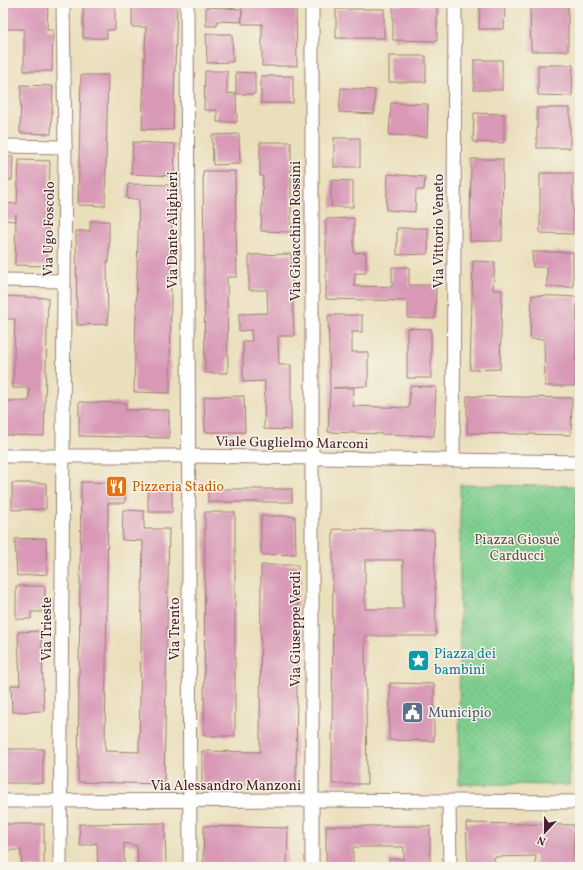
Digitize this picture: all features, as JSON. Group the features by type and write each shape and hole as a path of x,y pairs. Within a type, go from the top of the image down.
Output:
{"street":[{"name":"Via Ugo Foscolo","path":"63,3 65,147 63,456"},
{"name":"Via Dante Alighieri","path":"187,3 189,456"},
{"name":"Via Gioacchino Rossini","path":"311,458 312,3"},
{"name":"Via Vittorio Veneto","path":"453,460 455,3"},
{"path":"3,146 65,147"},
{"path":"3,280 63,281"},
{"name":"Viale Guglielmo Marconi","path":"3,456 189,456 580,462"},
{"name":"Via Trieste","path":"60,867 63,456"},
{"name":"Via Trento","path":"189,456 190,867"},
{"name":"Via Giuseppe Verdi","path":"311,458 312,867"},
{"name":"Via Alessandro Manzoni","path":"3,801 190,802 312,800 450,802"},
{"path":"450,867 450,802 580,802"}],"green space":[{"name":"Piazza Giosuè Carducci","path":"460,485 576,486 569,785 459,784"}],"building":[{"path":"3,3 48,3 47,30 53,30 52,71 24,71 24,29 3,29"},
{"path":"83,3 115,3 115,30 107,30 107,38 83,38"},
{"path":"132,3 177,3 173,130 142,129 146,27 132,27"},
{"path":"242,3 296,3 297,66 262,66 262,24 242,24 242,10 241,22 217,21 217,26 206,26 206,7 242,9"},
{"path":"393,5 437,6 437,41 393,40"},
{"path":"480,5 505,6 504,29 479,29"},
{"path":"530,6 568,6 568,51 531,51"},
{"path":"336,9 384,9 384,38 336,38"},
{"path":"206,34 232,34 233,62 207,63"},
{"path":"389,56 426,56 426,82 389,82"},
{"path":"474,60 502,60 502,90 474,90"},
{"path":"538,65 573,65 572,96 538,95"},
{"path":"205,71 227,71 227,93 236,94 237,122 217,122 217,110 204,110"},
{"path":"236,72 255,73 255,94 236,94"},
{"path":"81,75 108,75 105,206 78,205"},
{"path":"261,76 293,76 293,103 261,103"},
{"path":"21,85 53,86 51,134 20,133"},
{"path":"341,88 375,90 374,114 339,112"},
{"path":"391,103 428,104 427,137 389,135"},
{"path":"537,108 570,108 570,148 537,148"},
{"path":"3,112 6,112 5,134 3,134"},
{"path":"474,113 504,114 504,143 473,142"},
{"path":"239,134 240,164 213,165 212,135"},
{"path":"334,138 360,138 360,167 334,167"},
{"path":"133,142 175,144 174,176 131,174"},
{"path":"260,142 291,142 291,232 261,231 263,176 260,176"},
{"path":"3,157 13,157 12,180 3,180"},
{"path":"471,159 503,159 502,241 470,241"},
{"path":"19,160 50,161 47,266 15,265 16,214 15,221 3,220 3,203 17,204"},
{"path":"203,171 235,171 237,277 227,277 228,373 205,373"},
{"path":"540,173 573,173 573,234 540,233"},
{"path":"388,174 425,177 424,190 416,190 415,212 386,210"},
{"path":"331,180 353,181 353,207 331,207"},
{"path":"128,184 172,185 170,393 134,392 139,199 127,199"},
{"path":"354,218 354,253 366,252 366,273 355,273 354,286 392,287 392,267 409,267 409,285 436,285 435,319 408,318 408,301 326,299 326,219"},
{"path":"90,221 109,221 109,262 107,261 108,324 77,325 76,231 90,231"},
{"path":"397,228 428,228 428,254 397,255"},
{"path":"532,252 573,252 573,287 547,287 547,267 533,267"},
{"path":"291,254 294,336 278,336 279,365 291,365 291,430 264,429 265,381 243,382 243,341 252,341 251,330 239,331 239,314 268,313 267,290 249,290 249,255"},
{"path":"473,261 495,262 493,290 502,290 500,369 470,370"},
{"path":"532,295 577,297 575,386 545,386 544,339 530,339"},
{"path":"3,296 48,298 44,436 3,435 3,401 29,401 29,388 13,388 15,319 3,319"},
{"path":"328,315 362,315 362,332 352,332 352,352 368,352 368,386 333,388 354,388 353,406 409,408 410,386 436,387 434,436 328,432 330,387"},
{"path":"407,328 431,329 431,378 407,378"},
{"path":"244,396 245,432 205,432 204,397"},
{"path":"467,396 572,398 571,435 467,433"},
{"path":"79,402 126,403 126,410 169,410 169,438 79,436"},
{"path":"81,482 125,483 125,503 108,503 105,751 139,752 143,541 122,540 123,510 144,511 144,529 169,529 164,784 78,782"},
{"path":"12,483 46,483 46,509 12,510"},
{"path":"148,486 172,486 172,512 148,512"},
{"path":"208,489 292,489 292,502 208,502"},
{"path":"205,512 235,512 235,736 204,736"},
{"path":"261,516 295,516 296,554 261,555"},
{"path":"333,529 434,531 436,636 365,636 367,784 332,784","holes":["365,560 403,560 403,609 365,609"]},
{"path":"46,538 47,574 17,576 15,539"},
{"path":"261,565 298,565 296,785 202,784 202,751 260,752"},
{"path":"16,586 45,586 45,612 31,612 31,619 16,619"},
{"path":"41,631 44,711 12,712 11,685 20,685 18,632"},
{"name":"Municipio","path":"390,683 434,684 434,741 389,740"},
{"path":"4,749 43,749 43,783 4,783"},
{"path":"165,823 166,867 138,867 137,846 124,843 124,867 98,867 97,843 80,846 79,824"},
{"path":"466,823 574,825 573,867 535,867 536,856 494,857 495,867 468,867"},
{"path":"3,824 44,824 44,867 22,867 21,850 3,850"},
{"path":"204,826 288,828 287,867 203,867"},
{"path":"326,826 430,826 430,867 389,867 389,859 404,859 404,847 353,847 353,867 326,867"}],"place":[{"name":"Pizzeria Stadio","path":"117,486"},
{"name":"Piazza dei bambini","path":"418,661"},
{"name":"Municipio","path":"412,712"}]}
